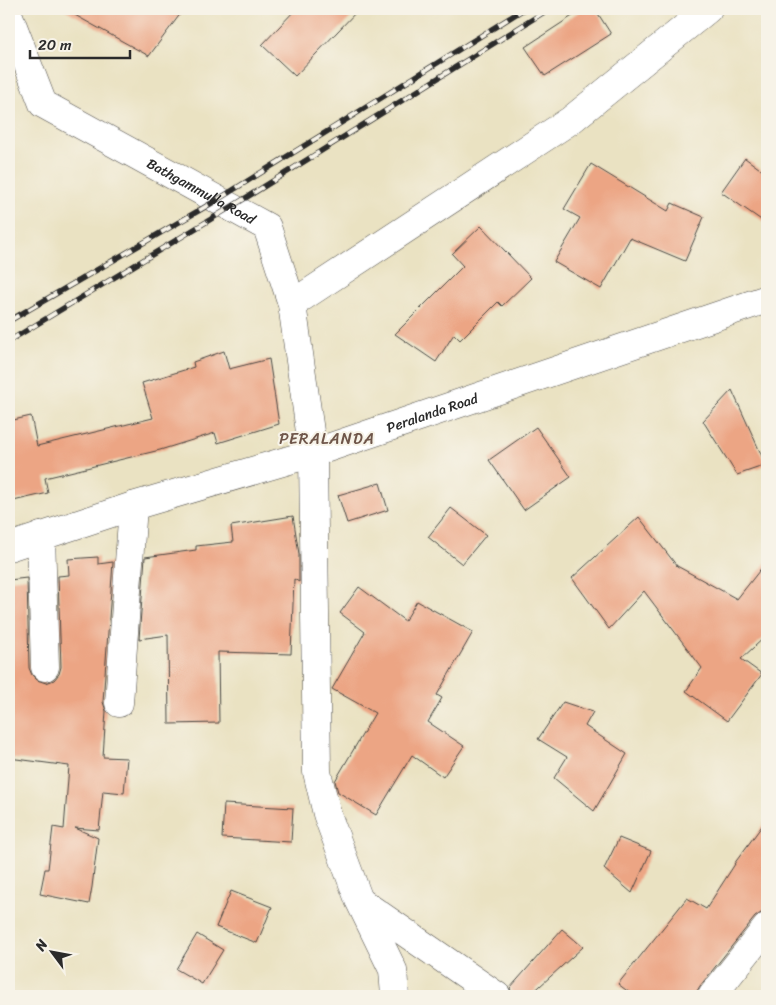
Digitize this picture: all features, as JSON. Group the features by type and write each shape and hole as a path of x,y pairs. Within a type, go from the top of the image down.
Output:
{"street":[{"path":"292,304 571,120 708,9"},
{"name":"Bathgammulla Road","path":"9,16 43,104 267,227 292,304 313,452 317,772 327,814 359,900 393,970 395,996"},
{"name":"Peralanda Road","path":"9,546 133,506 313,452 767,299"},
{"path":"119,703 133,506"},
{"path":"41,536 45,667"},
{"path":"359,900 497,996"},
{"path":"712,996 767,927"}],"building":[{"path":"64,9 184,9 149,56"},
{"path":"296,9 359,9 295,76 262,45"},
{"path":"583,9 595,9 611,34 545,76 525,47"},
{"path":"745,158 767,174 767,224 721,192"},
{"path":"591,164 668,211 672,203 704,217 685,261 630,238 601,289 554,262 580,218 564,209"},
{"path":"481,226 531,278 502,306 498,302 460,340 454,334 436,362 395,334 463,266 452,254"},
{"path":"224,351 229,369 269,359 279,424 218,443 215,433 160,450 45,478 48,493 9,502 9,421 31,416 37,446 153,418 142,383 194,367 193,362"},
{"path":"732,390 766,465 737,475 703,421"},
{"path":"536,427 571,477 524,510 489,460"},
{"path":"380,483 388,510 347,523 338,495"},
{"path":"451,508 486,535 462,564 428,537"},
{"path":"293,516 299,554 299,582 294,579 291,654 218,652 219,723 169,724 168,635 139,639 145,557 196,550 196,546 233,542 231,526"},
{"path":"639,517 677,566 737,599 767,561 767,635 741,659 762,674 727,721 686,691 702,668 644,591 609,629 572,578"},
{"path":"98,557 98,564 113,562 103,702 106,711 103,757 127,758 124,793 103,791 99,830 75,828 98,838 89,904 40,894 45,869 48,869 53,827 64,829 69,766 9,758 9,580 27,578 29,668 37,680 46,683 54,680 59,674 61,667 58,576 69,575 68,559"},
{"path":"359,587 405,621 417,601 473,632 437,695 442,698 428,722 464,746 443,777 412,755 376,815 338,792 335,781 375,713 332,689 365,632 340,613"},
{"path":"563,702 593,712 585,726 627,754 594,811 554,778 567,757 538,739"},
{"path":"224,804 293,808 291,842 222,838"},
{"path":"767,819 767,909 755,917 694,996 634,996 618,984 687,898 706,909 734,864"},
{"path":"619,838 651,851 632,893 604,869"},
{"path":"231,891 272,907 257,943 216,927"},
{"path":"562,929 583,947 529,996 512,996 510,988"},
{"path":"197,934 223,950 202,984 176,969"}],"railway":[{"path":"9,321 217,200 524,9"},
{"path":"9,341 231,207 549,9"}],"district":[{"name":"PERALANDA","path":"327,438"}]}
